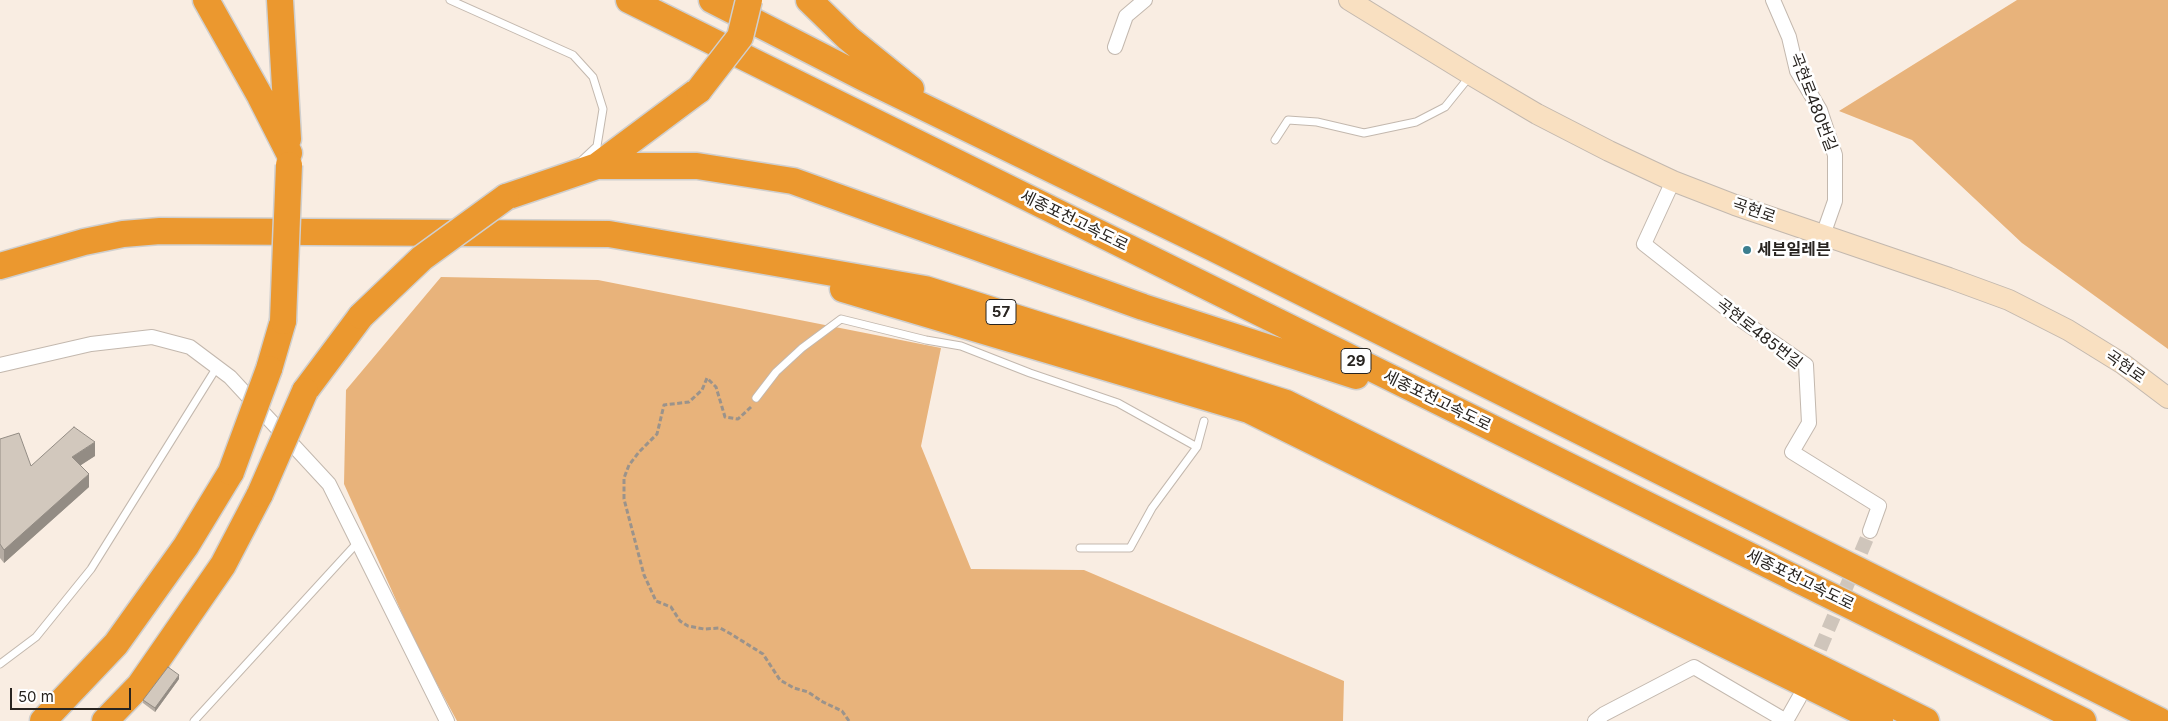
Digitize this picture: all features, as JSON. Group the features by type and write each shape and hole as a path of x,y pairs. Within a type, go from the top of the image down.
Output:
{"highway":[{"path":"206,0 260,96 289,159"},
{"name":"세종포천고속도로","path":"629,0 2083,721"},
{"name":"29","path":"712,0 864,78 1213,248 2160,721"},
{"path":"105,721 140,685 223,565 260,494 305,391 361,316 422,258 506,197 597,166 699,90 740,37 749,0"},
{"path":"809,0 848,38 908,87 1021,155"},
{"path":"43,721 116,644 186,546 231,472 269,369 283,321 289,159 284,99 283,4"},
{"path":"597,166 697,166 793,181 1143,307 1441,403"},
{"name":"57","path":"0,266 84,242 123,234 160,231 609,234 926,289 1286,403 1926,721"},
{"name":"57","path":"0,281 90,254 159,245 614,251 837,287 1249,410 1880,721"}],"main road":[{"name":"곡현로","path":"1349,0 1545,118 1673,181 1735,205 2009,300 2068,330 2123,364 2168,398"}],"street":[{"path":"1115,47 1126,16 1145,0"},
{"name":"곡현로480번길","path":"1773,0 1789,37 1797,71 1820,110 1835,154 1836,201 1823,235"},
{"name":"곡현로485번길","path":"1673,181 1644,244 1737,317 1806,365 1808,423 1792,452 1879,506 1870,531"},
{"path":"0,365 91,344 152,337 190,347 230,377 329,484 447,721"},
{"path":"1595,721 1604,714 1694,667 1786,721 1799,698"}],"lane":[{"path":"450,0 573,55 593,77 603,109 597,146 564,177"},
{"path":"1275,140 1288,120 1316,122 1364,133 1416,122 1445,107 1471,75"},
{"path":"756,398 776,372 802,348 841,319 926,340 961,346 1118,404 1197,446"},
{"path":"0,664 36,637 92,569 216,367"},
{"path":"1080,548 1130,548 1152,508 1197,446 1204,421"},
{"path":"194,721 358,542"}],"path":[{"path":"756,398 753,406 738,419 725,417 716,387 707,378 702,390 689,402 664,405 657,434 634,458 624,478 624,498 639,560 656,601 671,608 680,621 688,626 704,629 720,628 731,634 763,654 780,680 794,688 808,692 842,711 849,721"}],"shaded area":[{"path":"2017,0 2168,0 2168,349 2022,243 1912,140 1839,111"},
{"path":"441,277 598,280 941,348 921,446 971,569 1084,570 1344,681 1343,721 457,721 418,649 344,484 346,390"}],"building":[{"path":"74,427 95,442 72,457 89,474 4,550 0,544 0,439 19,433 31,466"},
{"path":"168,667 179,675 155,708 143,700"}],"tunnel":[{"path":"1812,668 1870,531"}],"place":[{"name":"세븐일레븐","path":"1747,250"}]}
